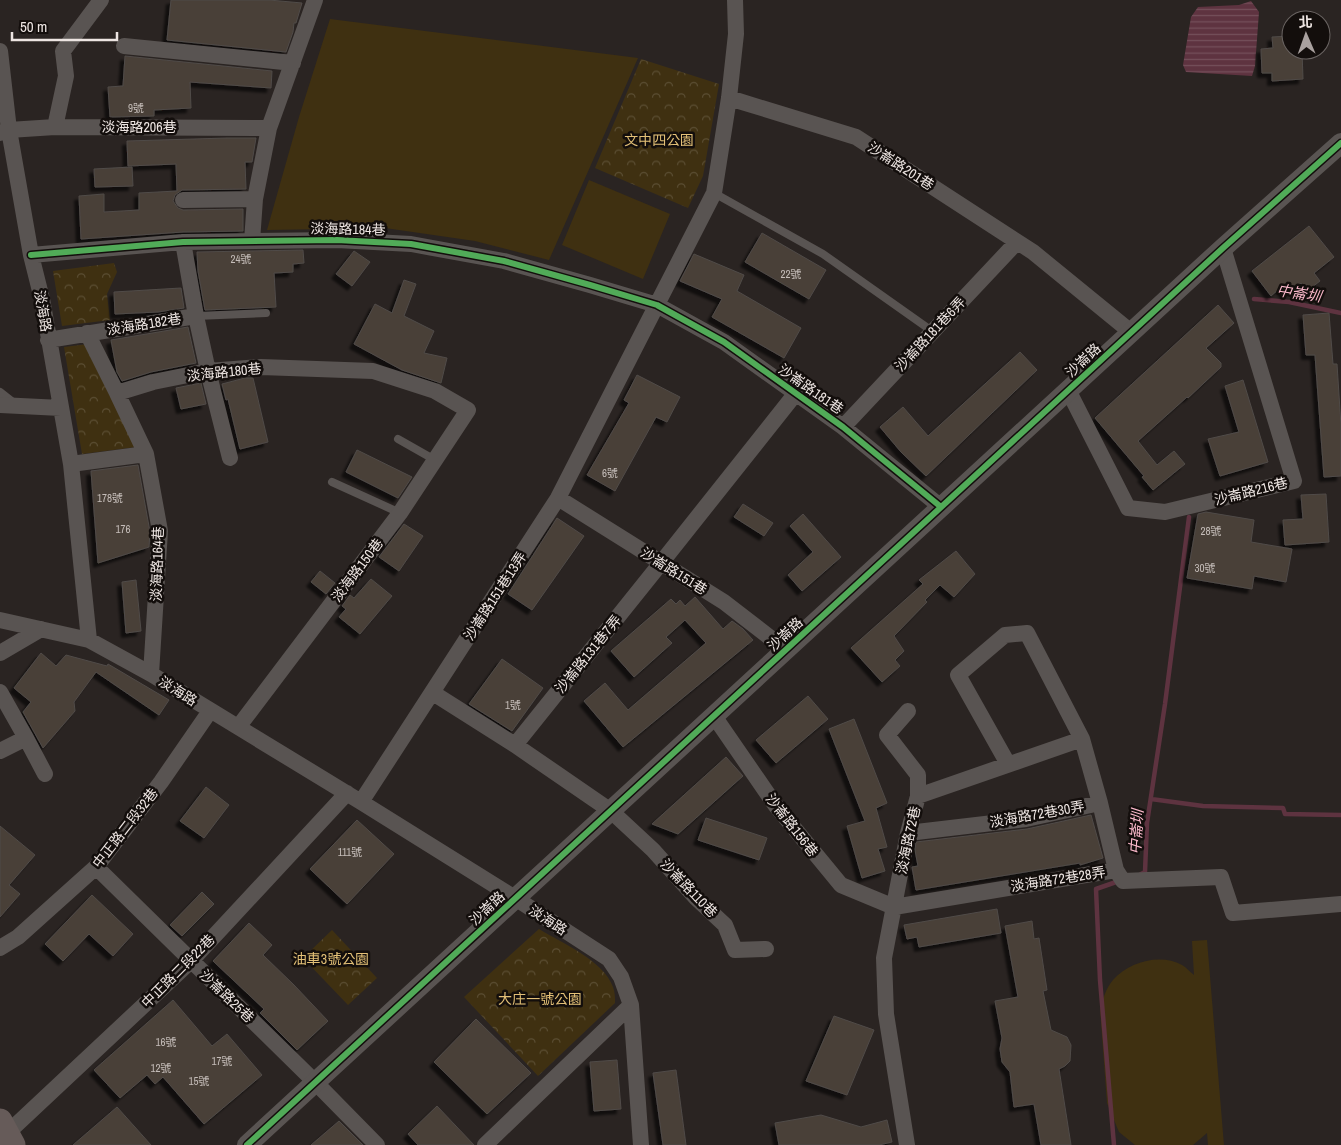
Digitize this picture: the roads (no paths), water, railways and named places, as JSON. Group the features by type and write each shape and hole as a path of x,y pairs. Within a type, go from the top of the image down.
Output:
{"street":[{"path":"55,127 66,76 63,51 101,0"},
{"path":"252,241 255,199 269,128 315,0"},
{"path":"558,498 714,193 729,98 736,34 735,0"},
{"path":"124,46 293,63"},
{"name":"淡海路","path":"0,51 4,131 42,299 71,464 89,640 239,726 515,898 609,959 621,977 631,1005 641,1145"},
{"name":"沙崙路201巷","path":"729,98 856,137 1033,252 1131,332"},
{"name":"淡海路206巷","path":"4,131 55,127 269,128"},
{"name":"沙崙路","path":"247,1145 1222,248 1341,143"},
{"path":"183,200 255,199"},
{"name":"淡海路184巷","path":"31,255 183,242 337,240 411,244 504,261 658,304"},
{"name":"淡海路182巷","path":"48,340 196,316 183,242"},
{"name":"沙崙路181巷6弄","path":"843,426 1017,242"},
{"name":"沙崙路216巷","path":"1068,390 1128,508 1165,512 1294,481 1222,248"},
{"name":"沙崙路181巷","path":"658,304 724,342 843,426 942,507"},
{"path":"196,316 230,458"},
{"path":"71,464 146,454 87,333"},
{"name":"淡海路180巷","path":"117,392 153,382 208,371 261,367 373,371 435,391 468,410"},
{"name":"沙崙路131巷7弄","path":"515,745 796,393"},
{"path":"0,405 61,408"},
{"name":"淡海路150巷","path":"239,726 400,513 468,410"},
{"name":"淡海路164巷","path":"146,454 160,531 151,674"},
{"name":"沙崙路151巷","path":"558,498 724,602 786,650"},
{"name":"沙崙路151巷13弄","path":"354,798 433,693 558,498"},
{"path":"0,620 89,640"},
{"path":"0,653 41,629"},
{"path":"1008,764 958,675 1006,635 1027,632 1082,739"},
{"path":"0,692 45,774"},
{"path":"433,693 515,745 611,811"},
{"name":"中正路二段32巷","path":"0,948 18,937 96,868 161,782 210,711"},
{"path":"908,711 887,735 918,775 918,796"},
{"name":"沙崙路156巷","path":"714,716 776,806 841,885 894,907"},
{"path":"0,752 26,738"},
{"name":"淡海路72巷","path":"907,1145 886,1014 884,958 908,833 918,796 1082,739"},
{"name":"淡海路72巷30弄","path":"908,833 1026,818 1100,803 1082,739"},
{"name":"中正路二段22巷","path":"5,1135 191,961 354,798"},
{"path":"1100,803 1116,870"},
{"name":"沙崙路110巷","path":"611,811 653,850 696,898 725,925 736,950 766,949"},
{"name":"沙崙路25巷","path":"96,868 377,1145"},
{"name":"淡海路72巷28弄","path":"894,907 1116,870 1123,881 1221,877 1233,912 1341,904"},
{"path":"485,1145 631,1005"}],"lane":[{"path":"714,193 823,254 932,330"},
{"path":"196,316 266,313"},
{"path":"0,392 17,405"},
{"path":"398,439 435,460"},
{"path":"332,482 400,513"}],"waterway":[{"name":"中崙圳","path":"1254,299 1289,302 1341,313"},
{"name":"中崙圳","path":"1141,874 1145,872 1147,823 1165,704 1189,517"},
{"path":"1151,799 1203,806 1283,808 1285,814 1341,815"},
{"name":"中崙圳","path":"1114,1145 1100,980 1096,889 1119,881"}],"park label":[{"name":"文中四公園","path":"659,140"},
{"name":"油車3號公園","path":"331,959"},
{"name":"大庄一號公園","path":"540,999"}]}
